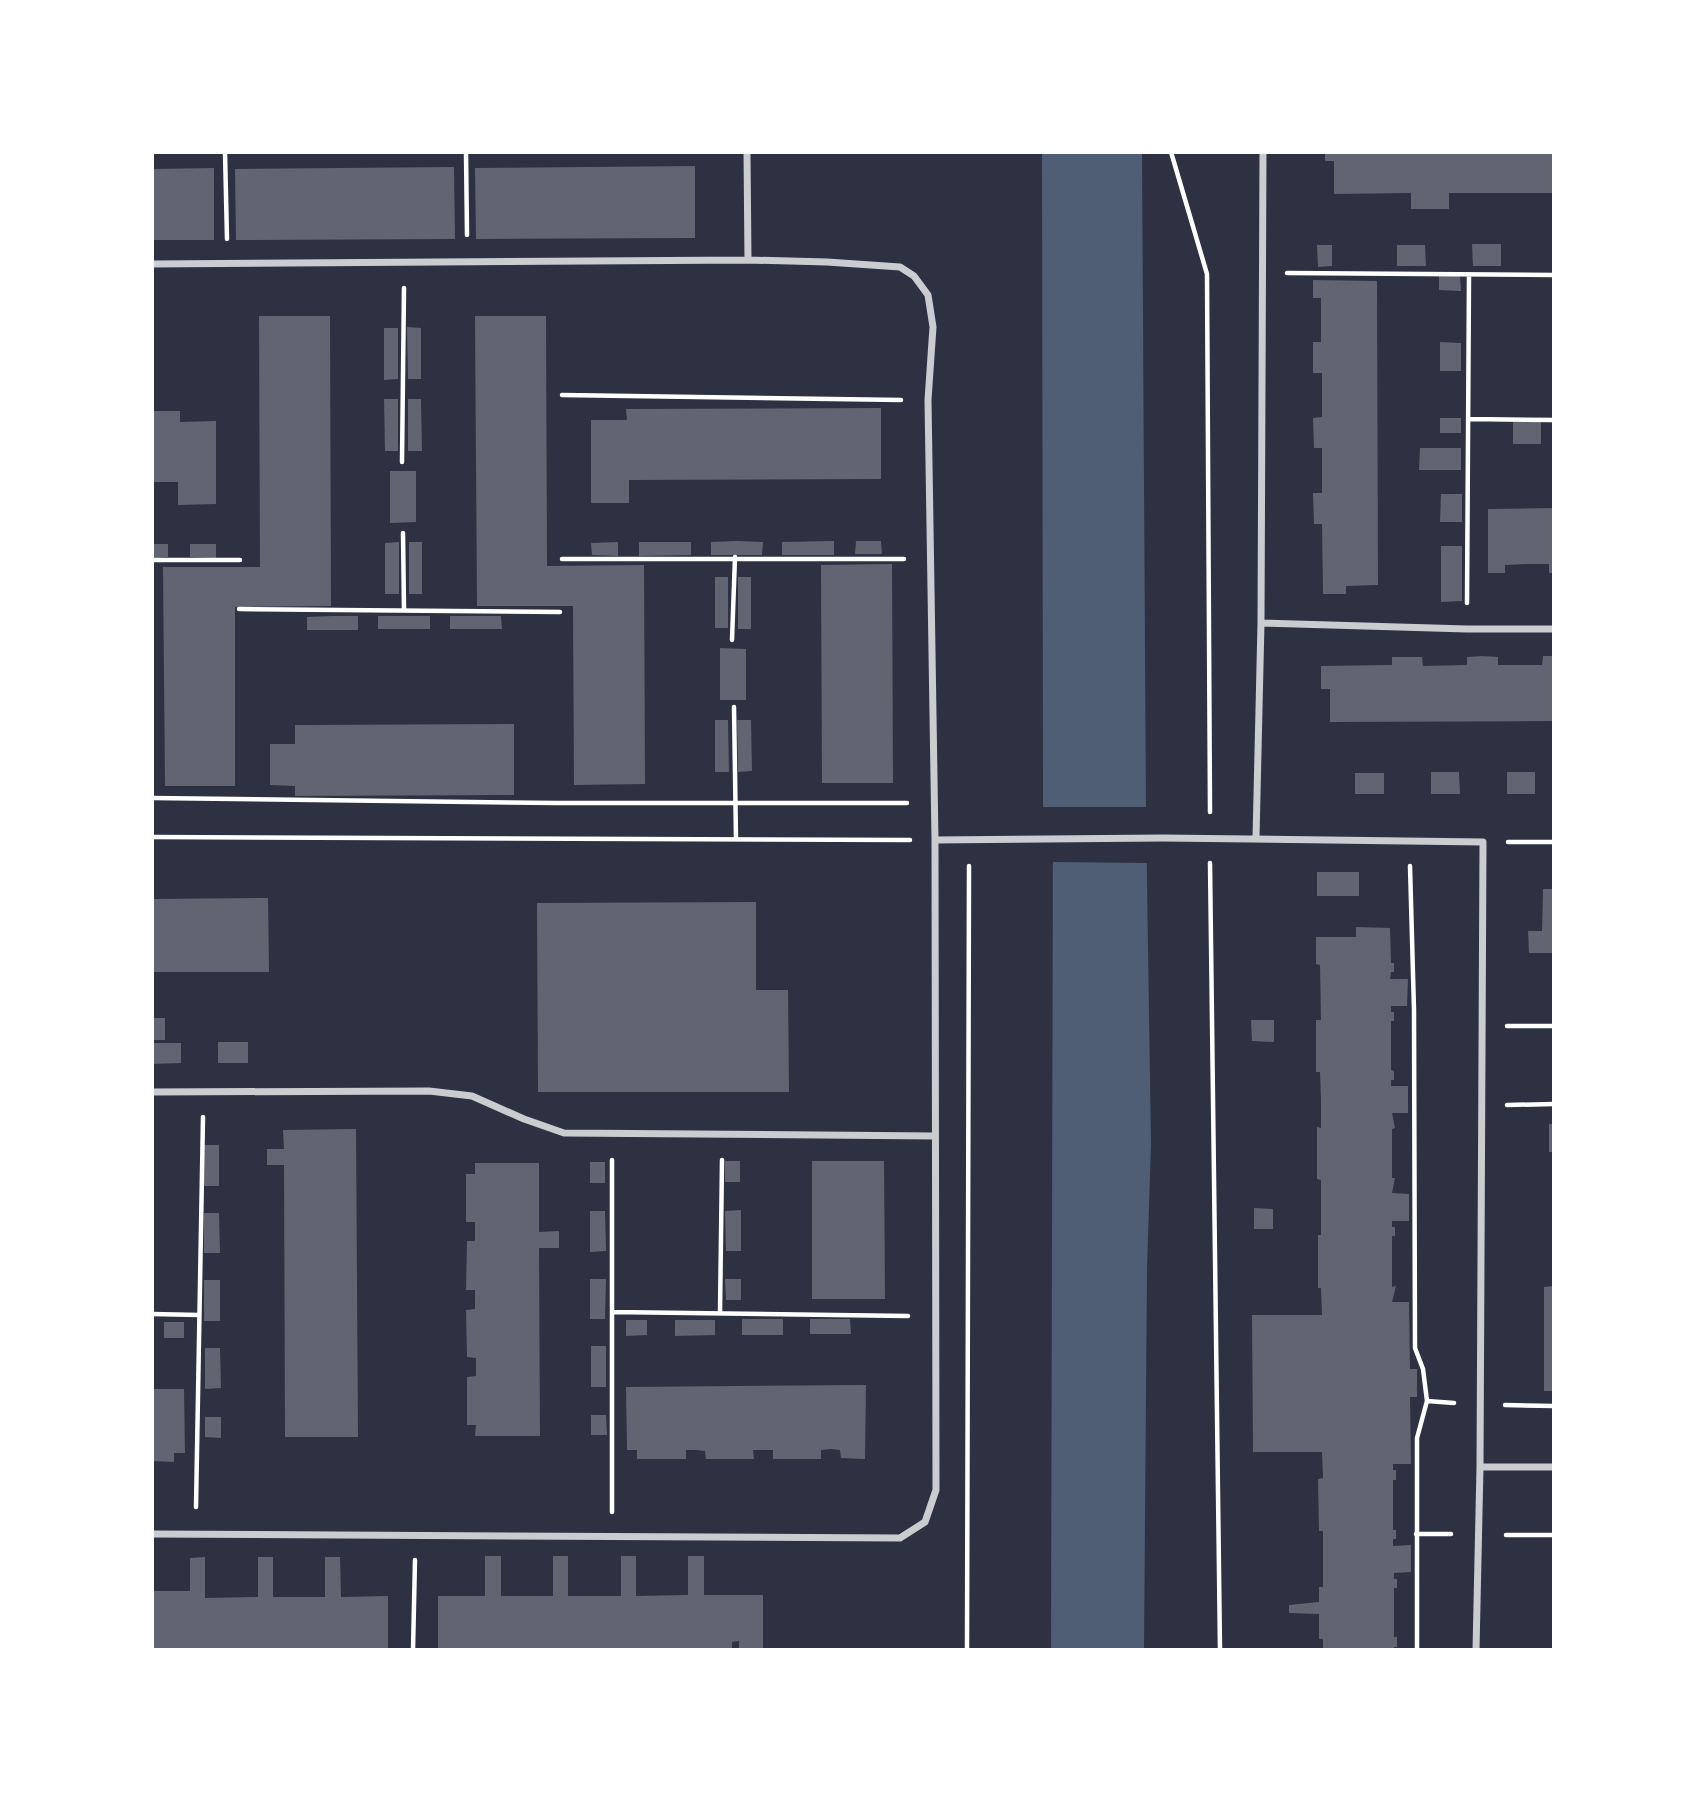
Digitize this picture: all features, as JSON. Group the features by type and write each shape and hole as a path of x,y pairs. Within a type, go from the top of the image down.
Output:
{"street":[{"path":"747,152 748,260"},
{"path":"1256,838 1261,623 1263,152"},
{"path":"152,264 748,260 827,262 900,267 914,276 928,295 933,327 928,400 935,840 936,1490 925,1522 900,1538 152,1534"},
{"path":"1261,623 1554,629"},
{"path":"935,840 1256,838 1483,842 1480,1467 1476,1650"},
{"path":"152,1092 429,1091 472,1096 564,1133 935,1136"},
{"path":"1480,1467 1554,1467"}],"path":[{"path":"225,152 227,263"},
{"path":"466,152 467,262"},
{"path":"1171,152 1207,274 1211,741 1209,839 1220,1650"},
{"path":"402,462 404,263"},
{"path":"1262,273 1554,275"},
{"path":"1467,629 1469,275"},
{"path":"562,395 928,400"},
{"path":"1468,419 1554,419"},
{"path":"403,533 404,610"},
{"path":"732,640 735,557"},
{"path":"562,559 931,559"},
{"path":"152,560 240,560"},
{"path":"239,609 559,612"},
{"path":"734,707 736,839"},
{"path":"152,798 734,804 934,803"},
{"path":"152,837 935,840"},
{"path":"967,1650 970,841"},
{"path":"1410,841 1414,1010 1415,1348 1423,1369 1427,1401 1417,1438 1417,1650"},
{"path":"1483,842 1554,842"},
{"path":"1482,1026 1554,1026"},
{"path":"195,1534 203,1092"},
{"path":"1482,1105 1554,1104"},
{"path":"611,1535 613,1135"},
{"path":"720,1314 722,1135"},
{"path":"612,1312 934,1316"},
{"path":"152,1314 199,1315"},
{"path":"413,1650 416,1534"}],"water":[{"path":"1042,152 1142,152 1151,1144 1147,1269 1144,1650 1051,1650 1053,814 1043,813"}],"pier":[{"path":"1040,807 1149,807 1150,863 1049,862 1049,817 1041,816"}],"building":[{"path":"1325,152 1554,152 1554,193 1449,193 1449,209 1411,209 1411,193 1334,194 1334,161 1325,161"},
{"path":"695,166 695,238 476,239 475,168"},
{"path":"454,167 455,239 236,240 235,169"},
{"path":"214,168 214,240 152,240 152,169"},
{"path":"1472,244 1501,244 1501,266 1473,266"},
{"path":"1317,245 1332,245 1332,266 1318,267"},
{"path":"1397,245 1425,245 1426,266 1397,266"},
{"path":"1439,276 1460,276 1461,291 1439,290"},
{"path":"1313,280 1377,281 1378,585 1346,586 1346,594 1323,594 1322,524 1314,524 1313,493 1322,493 1322,448 1314,448 1313,418 1322,417 1322,373 1313,373 1313,342 1321,342 1321,298 1313,298"},
{"path":"259,316 330,316 331,606 235,607 235,786 165,786 163,567 260,567"},
{"path":"475,316 546,316 547,566 644,565 645,784 574,785 573,606 477,606"},
{"path":"407,327 421,328 421,379 408,379"},
{"path":"384,328 398,328 398,379 384,380"},
{"path":"1440,342 1461,343 1461,371 1440,371"},
{"path":"384,399 398,399 398,451 385,451"},
{"path":"408,399 421,399 422,451 408,451"},
{"path":"881,408 881,479 629,480 629,503 591,503 591,420 627,420 626,409"},
{"path":"152,411 180,411 180,422 216,421 216,504 178,505 178,482 152,482"},
{"path":"1440,418 1461,418 1461,433 1440,433"},
{"path":"1513,422 1541,422 1541,444 1513,444"},
{"path":"1420,448 1461,448 1461,470 1419,470"},
{"path":"390,471 416,471 416,522 390,523"},
{"path":"1441,494 1462,494 1462,522 1440,522"},
{"path":"1554,508 1554,573 1549,573 1549,564 1527,564 1505,565 1505,573 1488,573 1488,509"},
{"path":"834,541 834,555 782,555 782,542"},
{"path":"856,541 881,541 882,554 855,554"},
{"path":"399,542 399,594 385,594 385,543"},
{"path":"409,542 422,542 422,594 409,594"},
{"path":"618,542 618,556 592,555 591,543"},
{"path":"639,542 691,542 691,555 639,556"},
{"path":"711,542 763,542 762,555 711,555"},
{"path":"152,544 168,544 168,557 152,558"},
{"path":"190,544 216,544 216,558 190,557"},
{"path":"1441,546 1462,546 1462,601 1441,602"},
{"path":"892,564 893,783 822,783 821,565"},
{"path":"715,577 728,577 728,628 715,628"},
{"path":"738,577 751,577 751,629 738,629"},
{"path":"358,616 358,630 307,630 307,617"},
{"path":"378,616 430,616 430,629 378,629"},
{"path":"450,616 501,616 502,629 450,629"},
{"path":"720,648 746,649 746,700 720,700"},
{"path":"1543,656 1554,656 1554,721 1330,722 1330,689 1321,689 1321,666 1392,665 1392,657 1422,657 1423,666 1467,665 1467,657 1498,657 1498,665 1542,665"},
{"path":"715,720 728,720 729,772 715,772"},
{"path":"737,720 751,720 752,771 738,772"},
{"path":"514,724 514,795 295,796 295,786 270,785 270,744 295,744 295,725"},
{"path":"1431,772 1459,772 1460,794 1431,794"},
{"path":"1507,772 1535,772 1535,794 1507,794"},
{"path":"1355,773 1384,773 1384,794 1355,794"},
{"path":"1317,872 1359,872 1359,896 1317,896"},
{"path":"1543,889 1554,889 1554,953 1529,953 1528,931 1542,931"},
{"path":"268,898 269,972 152,972 152,899"},
{"path":"756,902 756,990 788,990 789,1092 538,1092 537,903"},
{"path":"1356,927 1390,928 1391,963 1394,963 1394,972 1391,972 1390,979 1408,979 1407,1006 1391,1006 1391,1012 1394,1012 1394,1021 1391,1021 1391,1070 1394,1071 1394,1080 1391,1080 1391,1086 1408,1086 1408,1113 1392,1113 1395,1128 1392,1129 1392,1178 1395,1178 1392,1193 1409,1194 1409,1221 1392,1221 1395,1236 1392,1236 1392,1287 1396,1286 1392,1302 1409,1302 1410,1369 1417,1369 1417,1397 1410,1397 1411,1464 1393,1464 1393,1470 1396,1470 1396,1480 1393,1480 1393,1530 1396,1530 1396,1539 1393,1539 1393,1546 1411,1545 1411,1572 1394,1573 1394,1579 1397,1579 1397,1588 1394,1588 1394,1637 1397,1637 1397,1647 1394,1647 1394,1650 1323,1650 1323,1639 1319,1639 1319,1614 1289,1613 1289,1605 1319,1602 1319,1587 1323,1587 1323,1531 1319,1531 1318,1479 1323,1478 1322,1452 1253,1452 1252,1315 1322,1315 1321,1288 1318,1288 1321,1180 1317,1179 1317,1127 1321,1128 1321,1100 1320,1072 1316,1072 1316,1020 1321,1020 1320,965 1316,964 1316,937 1356,937"},
{"path":"152,1018 165,1018 165,1040 152,1040"},
{"path":"1251,1020 1274,1020 1274,1042 1252,1041"},
{"path":"218,1042 248,1042 248,1063 218,1063"},
{"path":"152,1043 181,1043 181,1063 152,1064"},
{"path":"1549,1124 1554,1124 1554,1152 1549,1152"},
{"path":"356,1129 358,1437 285,1437 284,1165 267,1165 267,1149 284,1149 283,1130"},
{"path":"204,1145 219,1145 219,1186 204,1186"},
{"path":"725,1161 740,1161 740,1182 725,1182"},
{"path":"812,1161 884,1161 885,1299 812,1299"},
{"path":"590,1162 605,1162 605,1183 590,1183"},
{"path":"475,1163 539,1163 539,1232 559,1231 559,1248 539,1248 540,1436 475,1436 476,1425 467,1425 467,1377 476,1376 476,1358 467,1357 466,1310 475,1309 475,1290 466,1290 467,1241 475,1241 475,1222 466,1222 466,1174 475,1174"},
{"path":"1254,1208 1273,1209 1273,1229 1254,1229"},
{"path":"741,1210 741,1251 726,1251 725,1211"},
{"path":"590,1211 605,1211 606,1251 590,1252"},
{"path":"204,1213 219,1213 220,1253 204,1253"},
{"path":"590,1279 606,1279 605,1319 590,1319"},
{"path":"725,1279 741,1279 741,1300 726,1300"},
{"path":"204,1280 220,1280 220,1321 204,1321"},
{"path":"1554,1286 1554,1391 1544,1391 1544,1287"},
{"path":"742,1319 783,1319 783,1335 742,1335"},
{"path":"810,1319 850,1319 851,1334 810,1334"},
{"path":"626,1320 647,1320 647,1335 626,1336"},
{"path":"675,1320 715,1320 715,1335 675,1336"},
{"path":"164,1322 184,1322 184,1338 164,1338"},
{"path":"591,1346 606,1346 606,1387 591,1387"},
{"path":"205,1348 220,1348 221,1388 205,1389"},
{"path":"866,1385 865,1459 841,1458 840,1450 831,1449 821,1450 821,1459 773,1459 773,1450 753,1450 754,1459 706,1459 705,1451 686,1450 686,1459 637,1459 637,1450 627,1450 626,1387"},
{"path":"152,1389 184,1389 185,1453 174,1453 174,1462 152,1461"},
{"path":"591,1415 606,1415 607,1435 591,1435"},
{"path":"205,1417 221,1417 221,1438 205,1437"},
{"path":"485,1556 501,1556 501,1596 553,1596 553,1556 568,1556 568,1596 621,1596 621,1556 636,1556 636,1596 688,1595 688,1556 704,1556 704,1595 763,1595 763,1650 739,1650 739,1641 732,1642 732,1650 438,1650 438,1596 485,1596"},
{"path":"205,1557 205,1598 258,1597 258,1557 273,1557 273,1597 325,1597 325,1557 340,1557 341,1597 388,1596 388,1650 152,1650 152,1591 190,1591 190,1558"}]}
